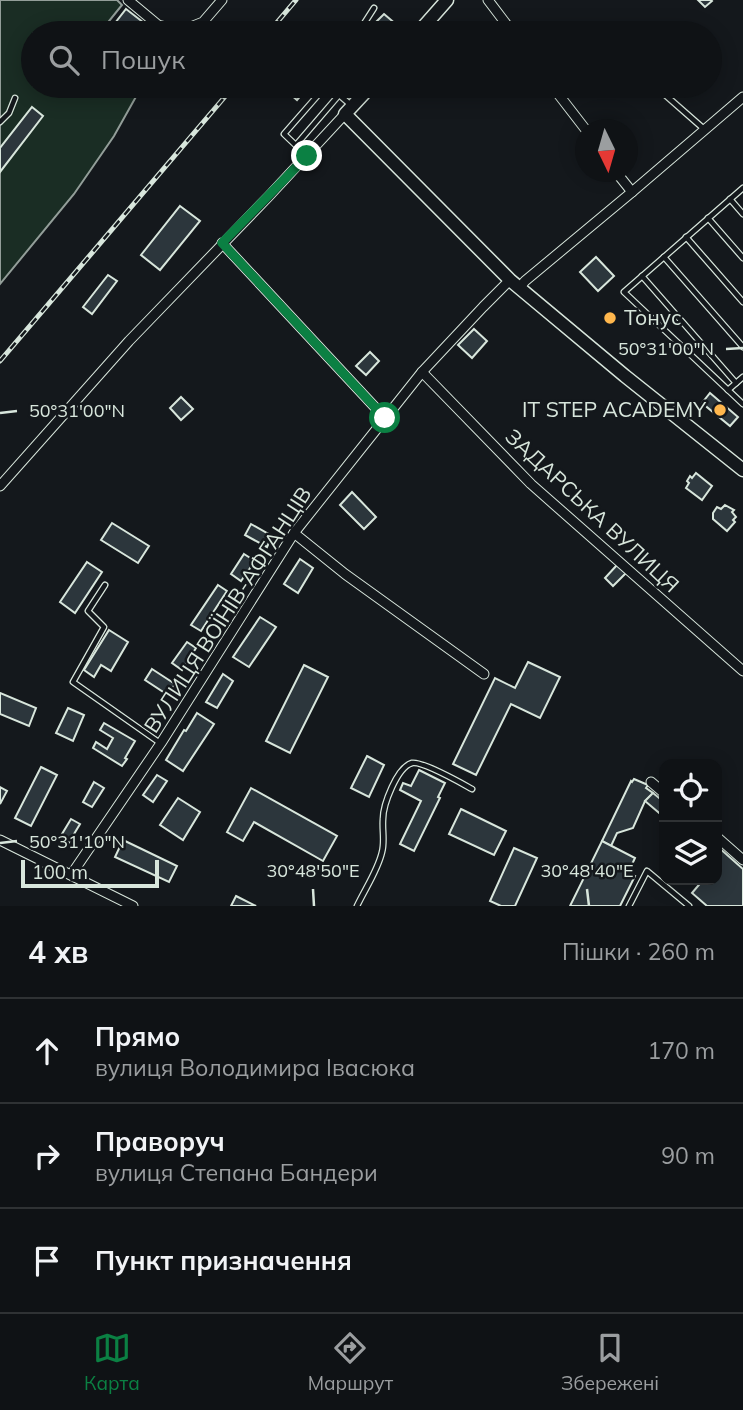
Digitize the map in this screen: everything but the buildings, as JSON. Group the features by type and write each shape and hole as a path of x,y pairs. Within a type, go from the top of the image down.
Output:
{"street":[{"path":"128,0 153,21"},
{"path":"204,21 222,0"},
{"path":"429,21 447,0"},
{"path":"488,0 504,21"},
{"name":"ВУЛИЦЯ ВОЇНІВ-АФГАНЦІВ","path":"71,875 161,743 294,533 422,372 483,307 514,284 525,281 743,97"},
{"path":"0,486 113,359 360,98"},
{"path":"561,98 578,119"},
{"path":"349,110 514,284 743,469"},
{"path":"624,182 632,192"},
{"path":"222,243 385,418"},
{"name":"ЗАДАРСЬКА ВУЛИЦЯ","path":"422,372 531,484 743,671"},
{"path":"294,533 345,574 484,674"},
{"path":"651,782 659,789"},
{"path":"0,840 133,906"},
{"path":"722,842 743,860"}],"lane":[{"path":"366,21 374,8"},
{"path":"0,122 9,113 15,98"},
{"path":"307,156 284,134 317,98"},
{"path":"296,145 336,98"},
{"path":"341,98 349,110"},
{"path":"669,98 705,130"},
{"path":"743,188 624,292 743,404"},
{"path":"730,199 743,214"},
{"path":"708,218 743,258"},
{"path":"686,237 743,302"},
{"path":"664,257 743,347"},
{"path":"642,276 736,383"},
{"path":"728,390 743,377"},
{"path":"105,585 88,611 104,627 73,682 161,743"},
{"path":"357,906 382,852 385,807 392,788 405,768 412,763 422,764 472,789"},
{"path":"629,906 647,871 689,906"}],"green space":[{"path":"0,0 117,0 122,5 109,21 21,21 21,98 135,98 114,136 74,194 0,284"}],"railway":[{"path":"278,21 296,0"},
{"path":"0,361 224,98"}],"place":[{"name":"Тонус","path":"610,318"},
{"name":"IT STEP ACADEMY","path":"720,410"}],"route":[{"path":"307,156 222,243 385,418"}]}
